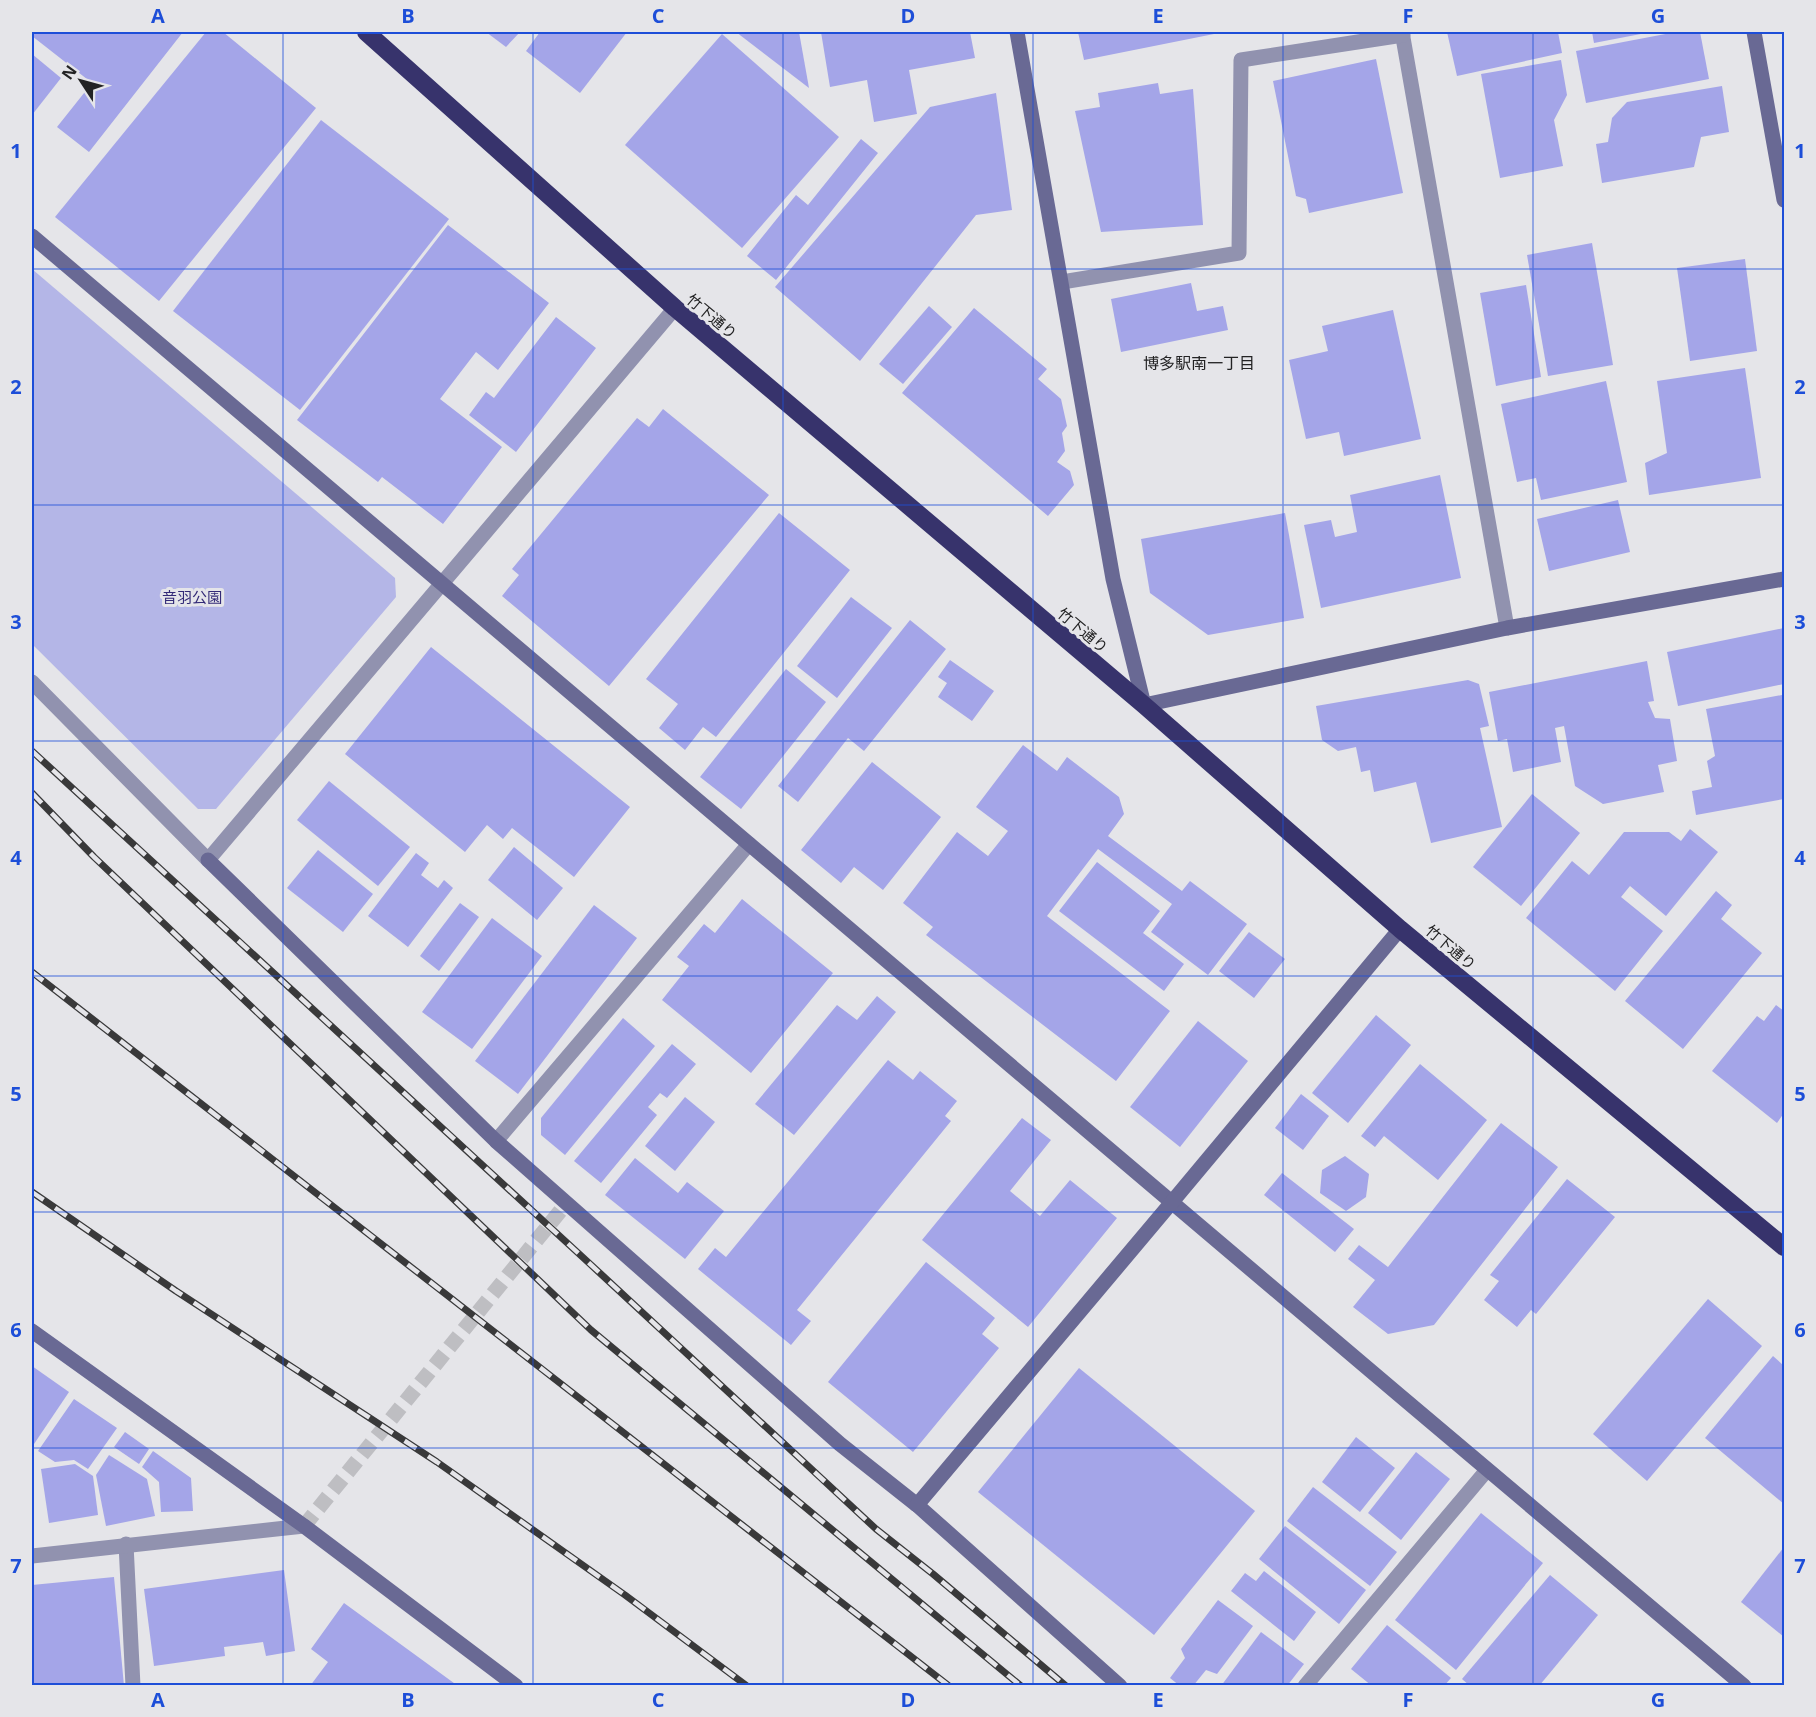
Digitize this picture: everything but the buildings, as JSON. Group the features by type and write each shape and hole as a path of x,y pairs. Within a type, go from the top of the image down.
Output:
{"highway":[{"name":"竹下通り","path":"366,32 675,308 1144,705 1400,929 1785,1247"}],"street":[{"path":"1017,32 1113,579 1144,705 1507,628 1785,579"},
{"path":"1754,32 1785,200"},
{"path":"1062,282 1239,253 1241,60 1403,33 1507,628"},
{"path":"32,236 442,586 1744,1686"},
{"path":"208,860 675,308"},
{"path":"32,682 208,860 496,1141 840,1444 917,1505 1120,1686"},
{"path":"496,1141 749,844"},
{"path":"917,1505 1400,929"},
{"path":"32,1331 304,1526 516,1686"},
{"path":"1305,1686 1486,1470"},
{"path":"32,1556 304,1526"},
{"path":"126,1544 133,1686"}],"green space":[{"name":"音羽公園","path":"32,269 395,578 396,597 216,809 198,809 32,644"}],"tunnel":[{"path":"304,1526 566,1204"}],"railway":[{"path":"32,751 876,1529 1066,1686"},
{"path":"32,793 94,857 591,1330 1021,1686"},
{"path":"32,972 949,1686"},
{"path":"32,1192 176,1291 437,1462 625,1595 747,1686"}],"district":[{"name":"博多駅南一丁目","path":"1199,363"}]}
